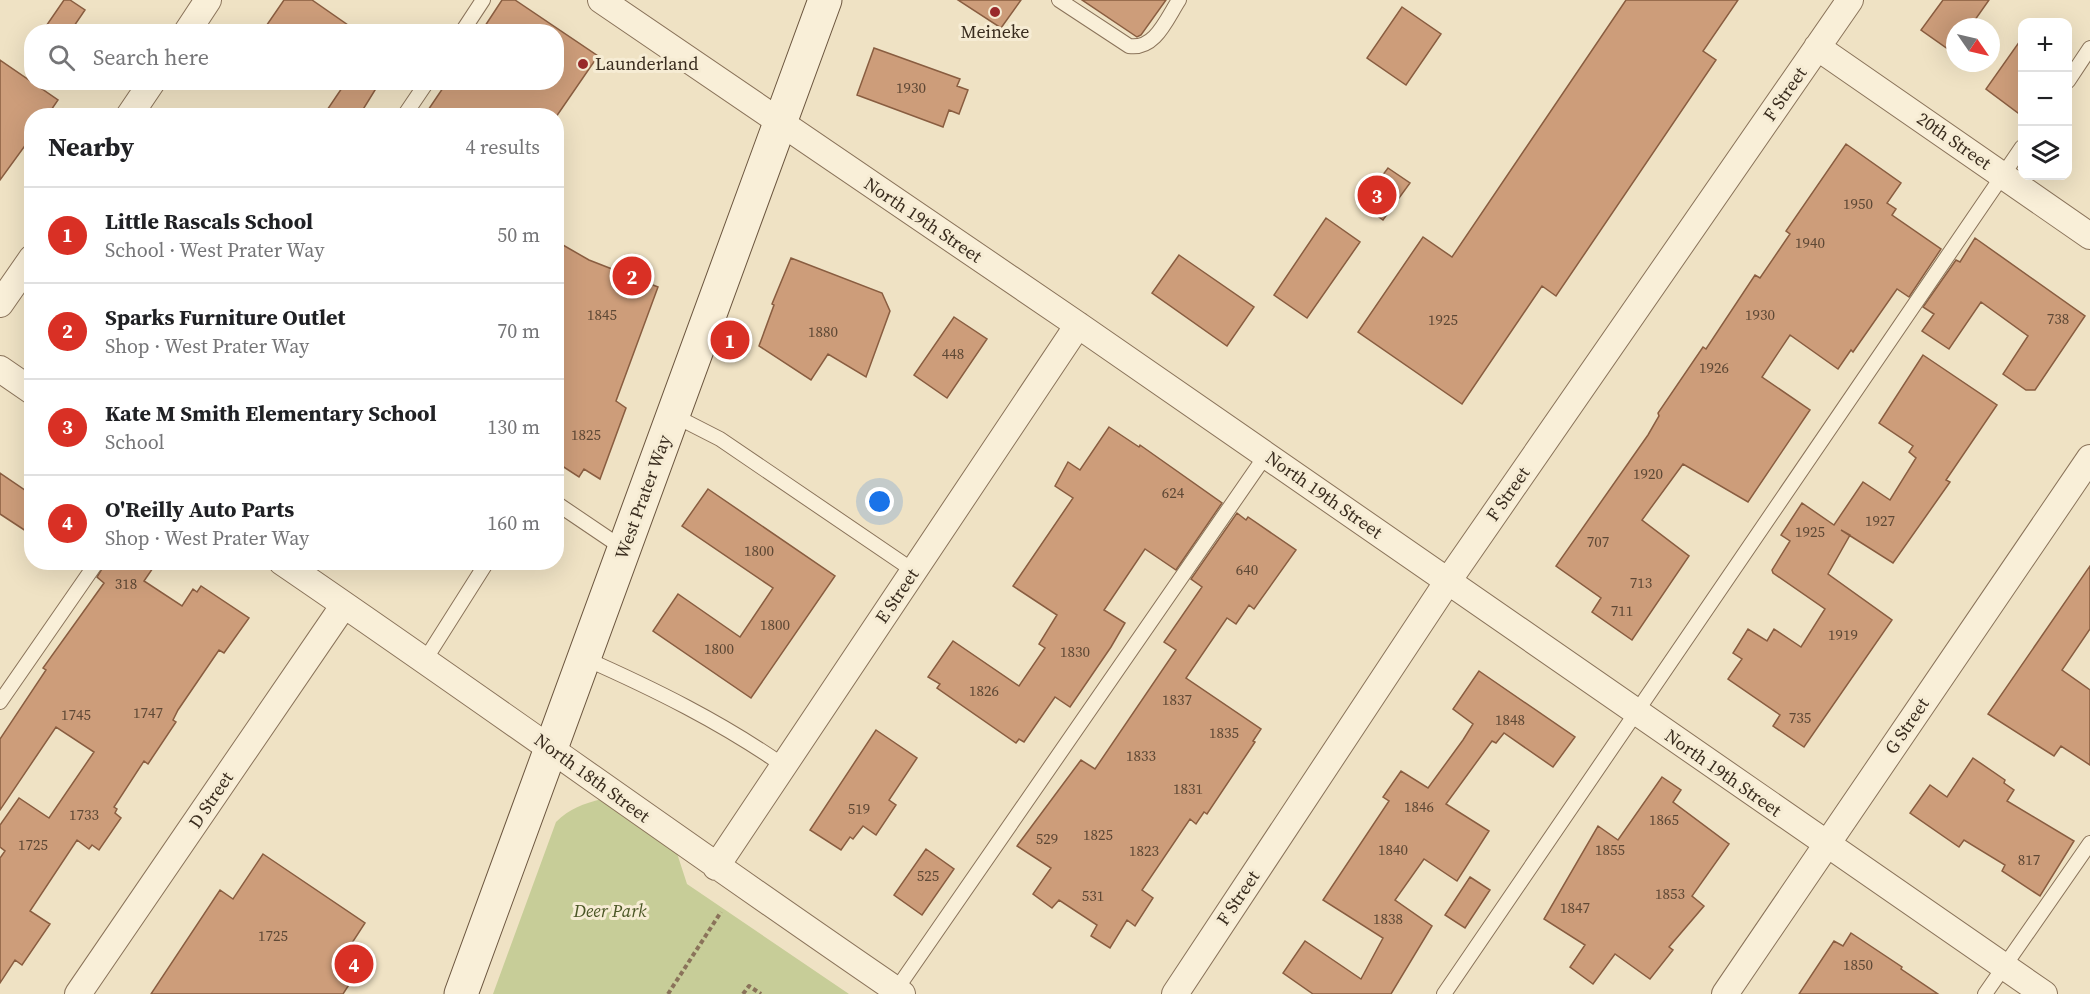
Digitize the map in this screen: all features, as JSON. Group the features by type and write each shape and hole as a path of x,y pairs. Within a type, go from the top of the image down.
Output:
{"main road":[{"name":"West Prater Way","path":"462,994 825,0"}],"street":[{"path":"192,24 208,0"},
{"name":"North 19th Street","path":"601,0 1078,325 2044,994"},
{"name":"F Street","path":"1175,994 1448,581 1850,0"},
{"name":"20th Street","path":"1817,47 2090,236"},
{"path":"134,108 147,90"},
{"path":"0,304 24,270"},
{"name":"E Street","path":"716,867 1078,325"},
{"path":"0,369 24,386"},
{"name":"G Street","path":"1725,994 2090,458"},
{"name":"North 18th Street","path":"294,570 551,747 716,867 899,992"},
{"name":"D Street","path":"78,994 344,605"}],"lane":[{"path":"467,24 483,0"},
{"path":"1059,0 1129,46 1141,48 1151,43 1179,0"},
{"path":"2072,74 2090,48"},
{"path":"409,108 422,90"},
{"path":"1444,994 2018,153"},
{"path":"673,415 720,439 914,571"},
{"path":"899,992 1266,455"},
{"path":"564,508 624,549"},
{"path":"0,702 91,570"},
{"path":"425,660 482,570"},
{"path":"584,658 651,688 743,738 784,766"},
{"path":"1985,994 2090,843"}],"path":[{"path":"668,994 721,912"},
{"path":"743,994 749,986 761,994"}],"green space":[{"name":"Deer Park","path":"602,799 674,844 687,884 849,994 493,994 556,822 577,807"}],"building":[{"path":"64,0 70,0 85,10 75,24 48,24"},
{"path":"284,0 312,0 346,24 268,24"},
{"path":"502,0 515,0 551,24 486,24"},
{"name":"Meineke","path":"958,0 1021,0 1001,28"},
{"path":"1082,0 1166,0 1141,35 1137,37"},
{"path":"1626,0 1738,0 1703,51 1716,60 1556,296 1542,286 1462,404 1358,332 1423,237 1452,257"},
{"path":"1943,0 1989,0 1976,18 1946,18 1946,48 1921,30"},
{"path":"1402,7 1441,34 1406,85 1367,58"},
{"path":"564,33 598,56 562,108 429,108 442,90 564,90"},
{"path":"2018,44 2018,113 1986,89"},
{"path":"874,48 960,79 957,86 968,90 959,114 949,110 943,127 857,95"},
{"path":"0,60 24,77 24,90 44,90 58,100 52,108 24,108 24,147 0,180"},
{"path":"341,90 375,90 364,108 328,108"},
{"path":"1846,144 1901,183 1887,203 1896,209 1892,215 1941,249 1909,297 1897,289 1853,352 1851,350 1838,369 1790,335 1762,377 1810,410 1748,502 1683,464 1642,520 1689,556 1632,640 1592,612 1601,598 1556,566 1648,435 1659,416 1658,413 1703,347 1706,349 1755,275 1760,278 1790,234 1786,231"},
{"path":"1388,168 1410,183 1383,220 1361,204"},
{"path":"1326,218 1360,242 1307,318 1274,295"},
{"path":"1975,238 2085,316 2035,390 2026,390 2003,374 2028,336 1981,302 1949,349 1922,331 1934,314 1923,307 1956,260 1960,262"},
{"path":"564,246 589,260 658,287 616,401 626,408 600,479 584,469 579,477 564,467"},
{"path":"1179,255 1254,307 1227,346 1152,293"},
{"path":"791,258 882,293 890,311 866,377 828,354 811,380 759,346 774,305 772,304"},
{"path":"954,317 987,339 947,398 914,375"},
{"path":"1923,355 1997,405 1946,480 1950,482 1893,563 1850,536 1828,574 1892,620 1804,747 1773,726 1780,715 1728,679 1742,659 1733,653 1748,629 1767,641 1774,629 1801,647 1825,609 1773,573 1772,570 1790,541 1781,535 1802,503 1834,525 1863,482 1890,500 1916,458 1909,452 1913,446 1879,423"},
{"path":"1109,427 1139,447 1140,445 1222,503 1176,570 1145,549 1104,610 1125,623 1111,647 1070,707 1055,697 1024,742 1019,739 1016,743 937,688 940,684 928,677 953,641 1019,686 1045,648 1039,644 1057,615 1013,586 1073,498 1055,486 1068,462 1080,470"},
{"path":"0,473 24,490 24,530 0,514"},
{"path":"708,489 835,576 751,698 653,631 678,594 740,637 773,588 682,526"},
{"path":"1237,513 1246,520 1248,517 1296,550 1254,609 1249,605 1236,624 1227,618 1186,678 1261,729 1253,741 1255,742 1207,814 1204,812 1196,824 1190,819 1142,890 1153,898 1135,926 1127,920 1110,948 1091,936 1097,925 1059,900 1052,908 1033,894 1051,868 1017,846 1081,760 1095,769 1176,650 1164,642 1202,587 1191,579"},
{"path":"2090,566 2090,629 2062,670 2090,690 2090,765 2061,746 2054,756 1988,714"},
{"path":"101,570 152,570 144,581 182,606 193,589 197,592 201,586 249,618 224,653 219,650 178,710 173,720 176,722 148,764 144,761 114,807 117,809 115,813 121,818 99,850 92,845 89,849 77,840 30,911 50,924 22,965 15,960 0,983 0,858 5,851 0,847 0,825 19,798 49,818 94,752 56,727 0,810 0,739 46,670 43,668 104,583 97,577"},
{"path":"1479,671 1575,737 1553,767 1504,733 1496,743 1492,741 1446,804 1489,831 1457,881 1424,859 1395,900 1432,926 1391,994 1313,994 1283,973 1305,941 1361,979 1383,938 1323,900 1389,801 1383,797 1401,771 1428,788 1463,740 1473,724 1453,709"},
{"path":"876,730 917,758 889,800 896,805 876,835 863,826 853,839 850,837 841,850 810,830"},
{"path":"1973,758 2005,780 2004,783 2014,790 2007,801 2074,841 2040,896 2002,871 2005,865 1964,840 1959,847 1910,813 1930,785 1947,797"},
{"path":"1662,777 1681,790 1673,802 1729,844 1692,896 1704,906 1669,947 1673,950 1650,979 1615,954 1593,984 1570,967 1585,945 1544,919 1598,826 1618,840"},
{"path":"926,849 954,869 922,915 894,895"},
{"path":"263,854 365,923 348,949 365,960 343,994 151,994 220,890 233,899"},
{"path":"1470,877 1490,890 1465,928 1445,915"},
{"path":"1851,933 1938,994 1799,994 1834,941 1843,946"}],"place":[{"name":"Meineke","path":"995,12"},
{"name":"Launderland","path":"583,64"},
{"name":"Kate M Smith Elementary School","path":"1377,195"},
{"name":"Sparks Furniture Outlet","path":"632,276"},
{"name":"Little Rascals School","path":"730,340"},
{"name":"O'Reilly Auto Parts","path":"354,964"}]}
